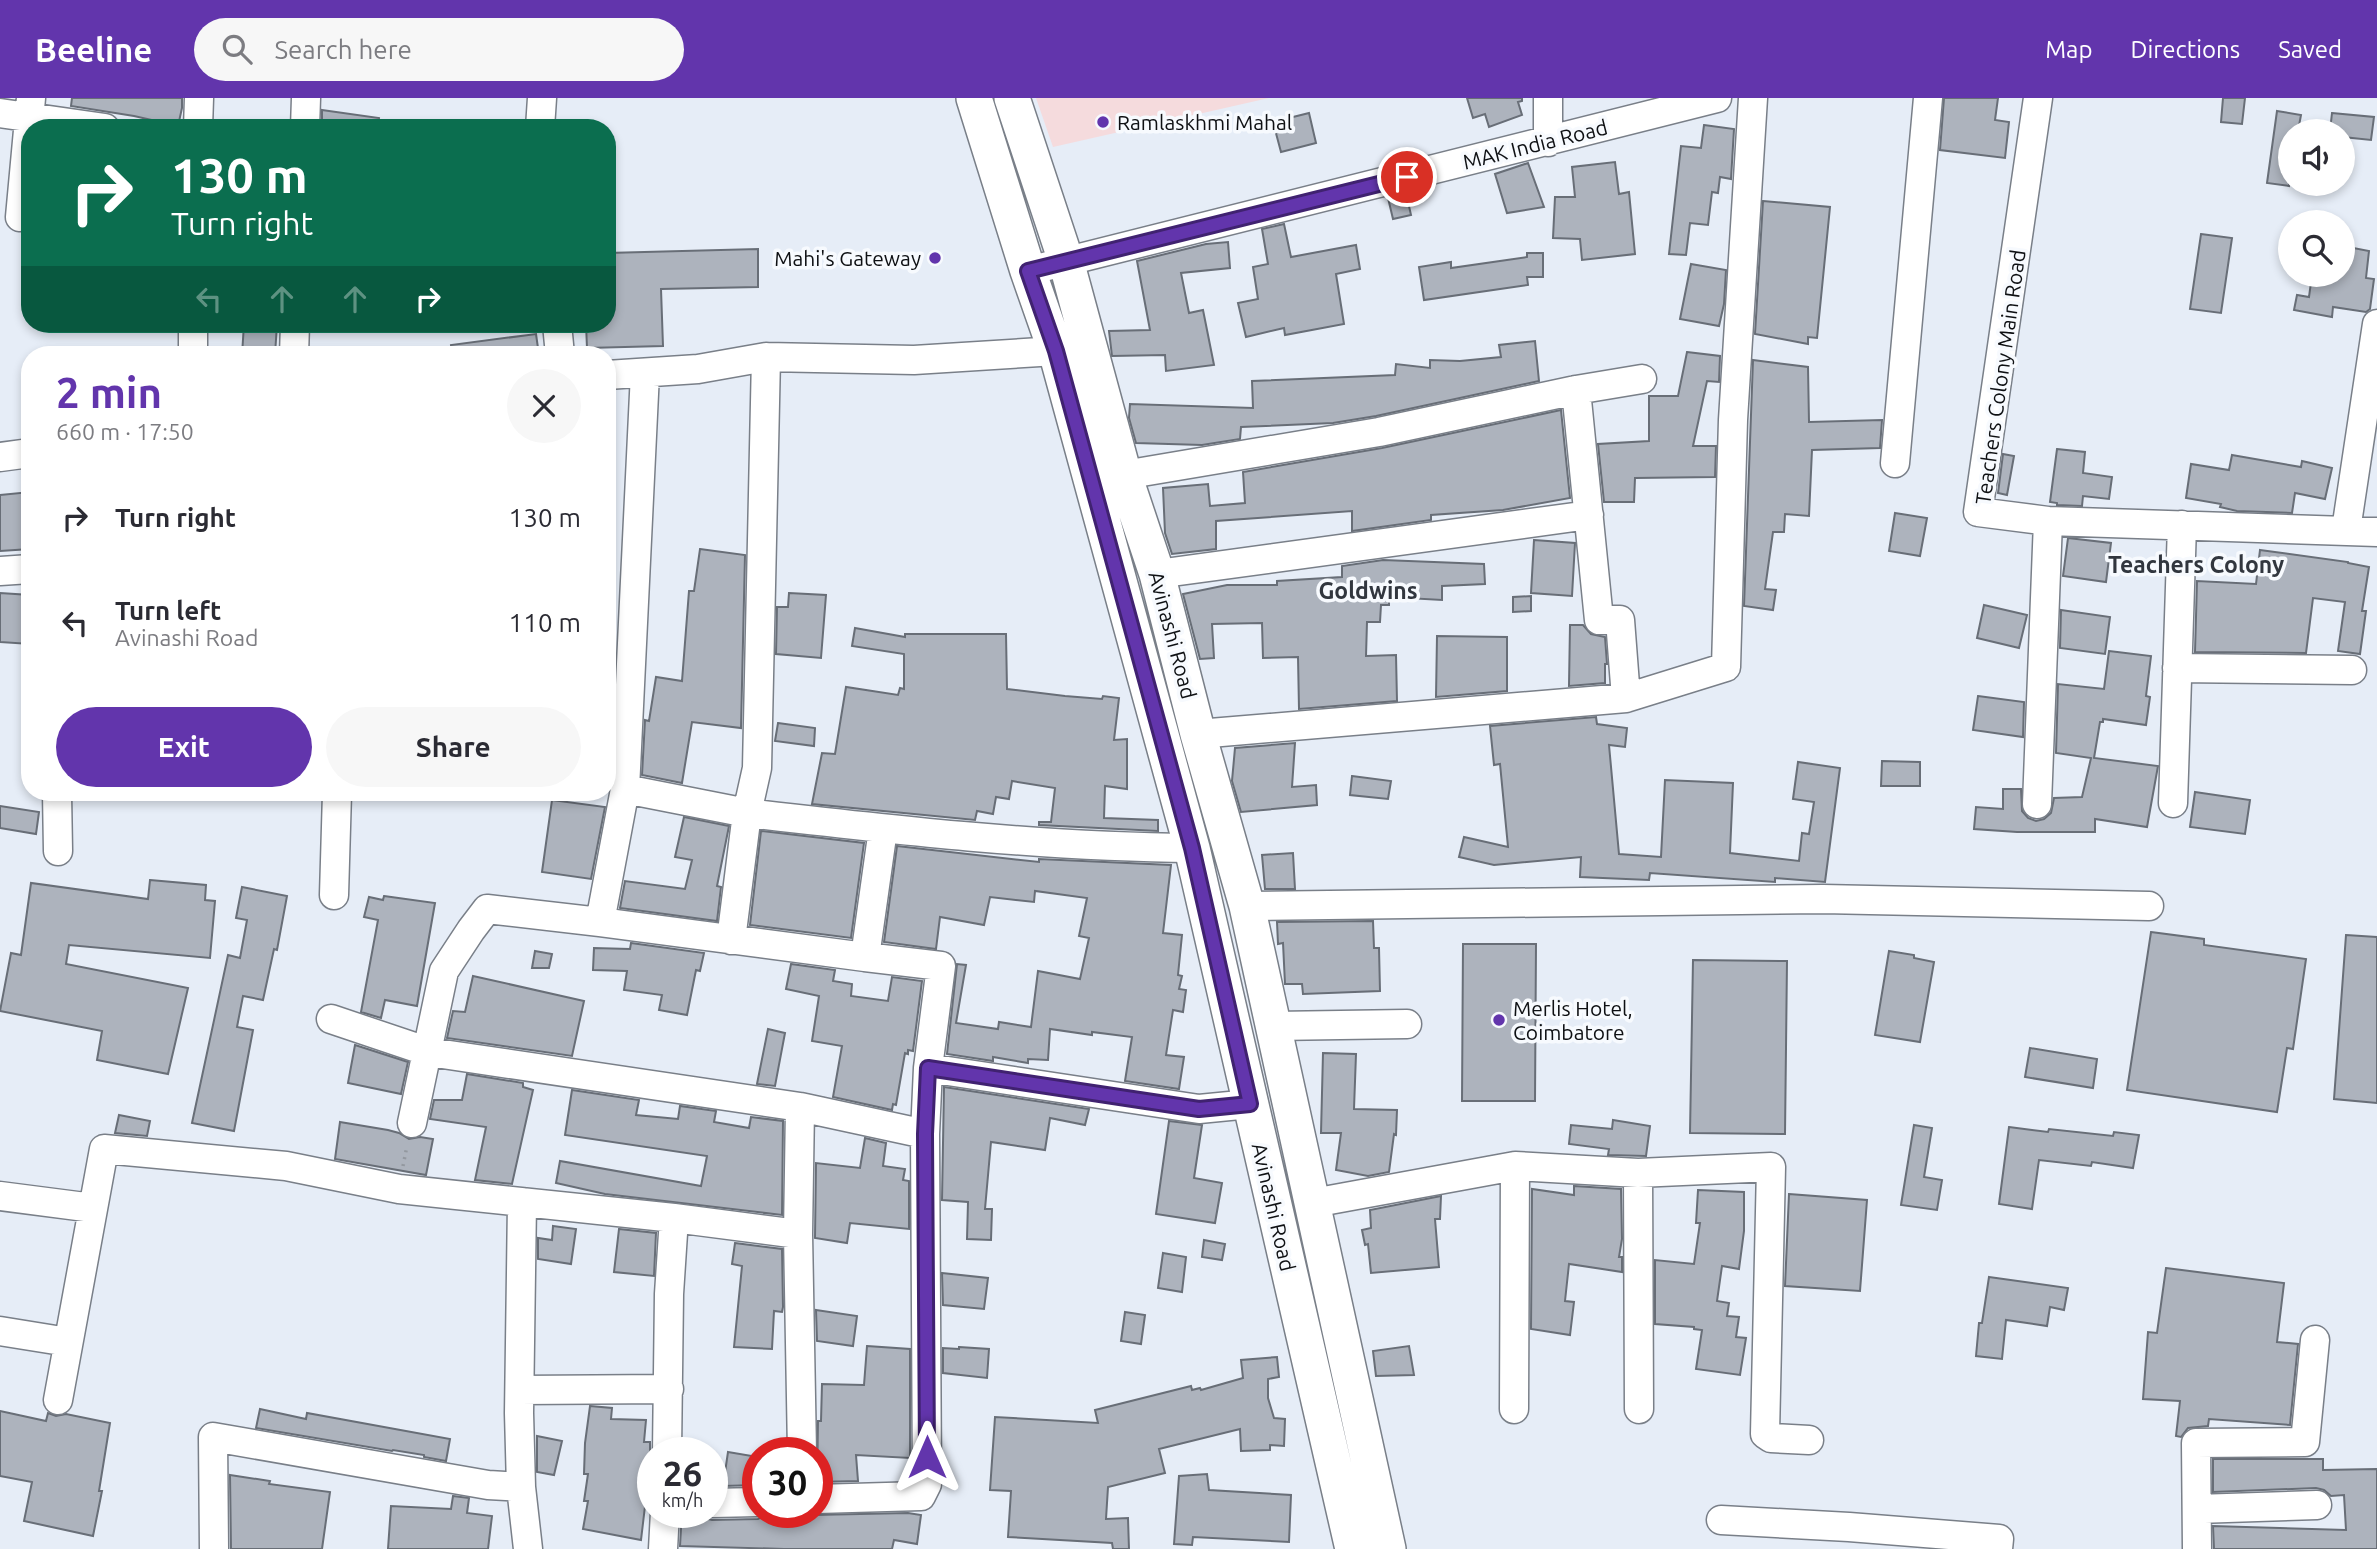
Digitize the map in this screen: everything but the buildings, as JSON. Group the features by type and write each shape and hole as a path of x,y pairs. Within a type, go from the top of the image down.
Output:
{"main road":[{"name":"Avinashi Road","path":"974,98 1056,351 1192,848 1353,1549"},
{"name":"Avinashi Road","path":"1012,98 1066,261 1124,475 1157,574 1198,734 1247,906 1388,1549"}],"street":[{"path":"199,119 200,98"},
{"path":"305,119 306,98"},
{"path":"541,119 542,98"},
{"path":"1548,98 1548,142"},
{"path":"1198,734 1626,698 1726,667 1733,420 1753,98"},
{"path":"1895,463 1928,98"},
{"name":"Teachers Colony Main Road","path":"2038,98 1978,512 2048,521 2377,532"},
{"name":"MAK India Road","path":"1028,271 1548,142 1703,100"},
{"path":"0,113 30,107 73,119"},
{"path":"20,217 21,206"},
{"path":"2346,530 2377,324"},
{"path":"616,375 698,369 765,357 914,360 1056,351"},
{"path":"731,940 747,813 757,768 765,357"},
{"path":"600,922 625,789 645,373"},
{"path":"1124,475 1379,432 1576,390 1642,379"},
{"path":"1576,390 1599,620 1620,620 1626,698"},
{"path":"0,457 21,454"},
{"path":"1157,574 1589,515"},
{"path":"2037,804 2048,521"},
{"path":"2173,803 2182,525"},
{"path":"0,571 21,570"},
{"path":"2177,668 2352,670"},
{"path":"625,789 747,813 883,829 1104,847 1192,848"},
{"path":"57,801 58,851"},
{"path":"334,895 337,801"},
{"path":"865,957 883,829"},
{"path":"1247,906 1823,899 2149,906"},
{"path":"412,1124 444,971 486,909 941,966 928,1068 925,1134 927,1484 921,1496 833,1499"},
{"path":"331,1019 429,1052 800,1107 925,1134"},
{"path":"1273,1026 1407,1024"},
{"path":"928,1068 1199,1109 1250,1104"},
{"path":"800,1107 798,1234 803,1437"},
{"path":"58,1400 104,1149 286,1166 399,1189 798,1234"},
{"path":"1313,1203 1515,1166 1638,1173 1771,1167 1765,1434 1771,1438 1809,1440"},
{"path":"1514,1409 1515,1166"},
{"path":"1638,1173 1639,1409"},
{"path":"0,1196 93,1208"},
{"path":"522,1202 521,1487 528,1549"},
{"path":"667,1437 674,1218"},
{"path":"0,1331 68,1342"},
{"path":"2197,1549 2196,1443 2305,1443 2315,1340"},
{"path":"520,1390 669,1389"},
{"path":"214,1549 213,1437 488,1485 521,1487"},
{"path":"2197,1508 2317,1505"},
{"path":"1721,1520 1848,1538 1999,1539 1998,1549"},
{"path":"663,1549 664,1528"}],"path":[{"path":"399,1189 412,1124"}],"shaded area":[{"name":"Ramlaskhmi Mahal","path":"1036,98 1269,98 1053,147"}],"place":[{"name":"Ramlaskhmi Mahal","path":"1103,122"},
{"name":"Mahi's Gateway","path":"935,258"},
{"name":"Merlis Hotel, Coimbatore","path":"1499,1020"}],"district":[{"name":"Teachers Colony","path":"2196,564"},
{"name":"Goldwins","path":"1368,590"}],"route":[{"path":"927,1457 925,1134 928,1068 1199,1109 1250,1104 1192,848 1056,351 1028,271 1407,177"}]}
